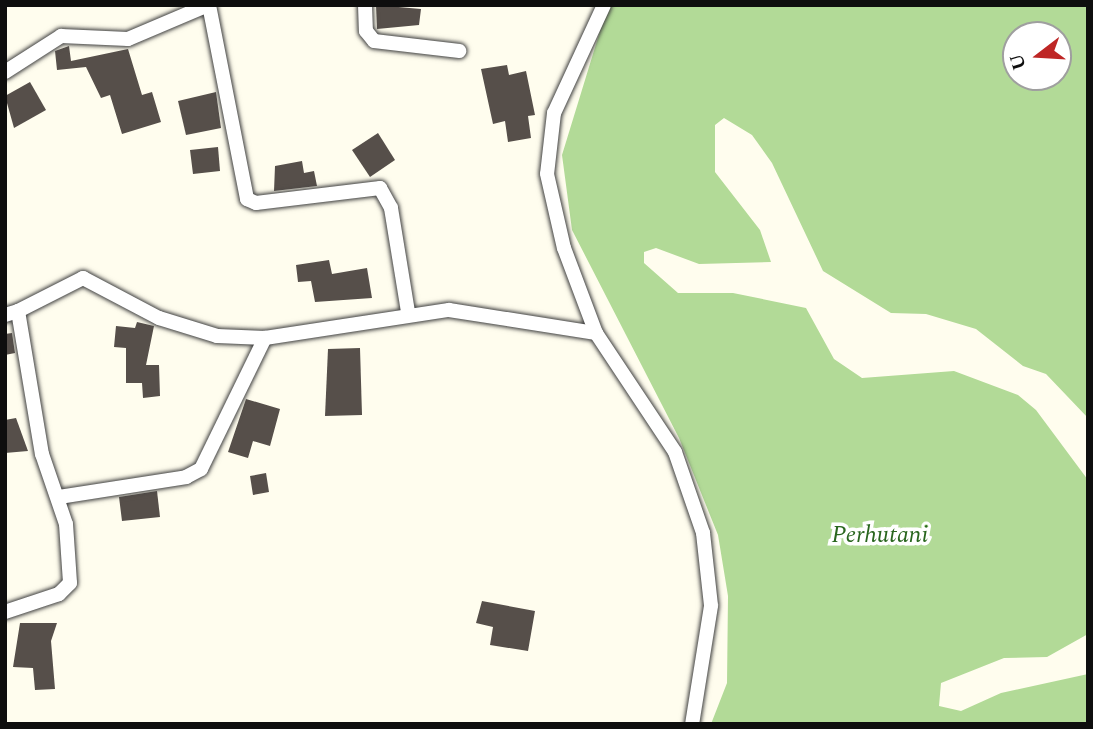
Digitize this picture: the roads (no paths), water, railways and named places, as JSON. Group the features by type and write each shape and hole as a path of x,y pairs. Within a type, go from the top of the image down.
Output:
{"street":[{"path":"5,72 61,36 128,39 208,5 247,199 256,203 380,188 391,208 408,312"},
{"path":"365,5 366,31 374,41 459,51"},
{"path":"604,5 554,113 548,142 553,206 596,333 675,452 703,533 710,606 692,724"},
{"path":"5,612 69,588 59,497 42,454 12,313 83,278 188,328 265,338 408,312 470,310 596,333"},
{"path":"59,497 186,477 201,468 265,338"}],"park label":[{"name":"Perhutani","path":"880,536"}]}
